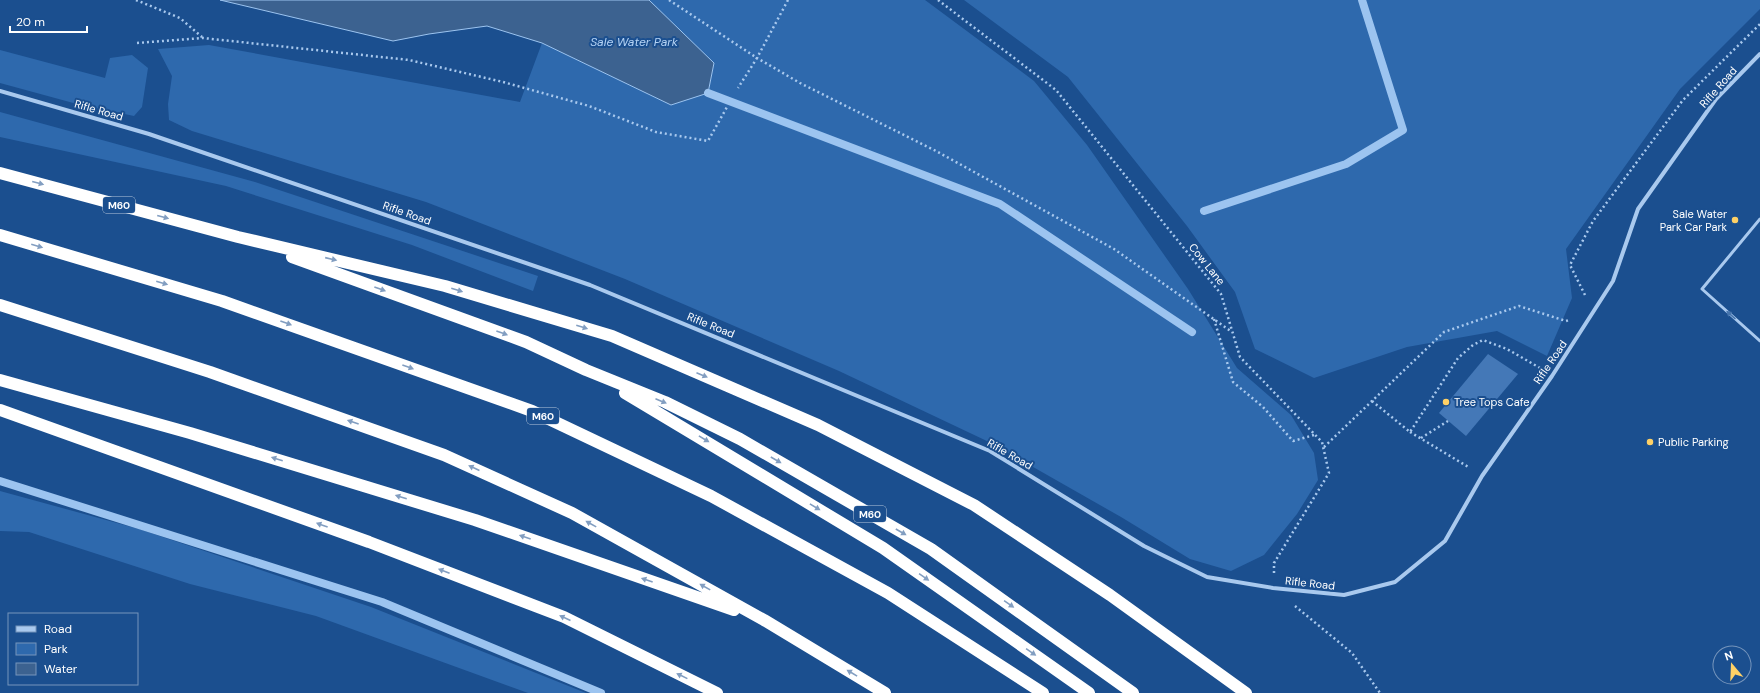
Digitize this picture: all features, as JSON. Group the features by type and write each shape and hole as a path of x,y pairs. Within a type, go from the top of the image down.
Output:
{"highway":[{"name":"M60","path":"0,173 238,237 445,286 612,336 818,425 974,505 1110,595 1246,693"},
{"name":"M60","path":"0,235 222,301 532,411 711,496 888,593 1043,693"},
{"name":"M60","path":"238,237 526,342 586,370 665,402 740,439 931,549 1133,693"},
{"path":"0,306 210,372 444,455 572,513 764,620 885,693"},
{"name":"M60","path":"586,370 883,548 1089,693"},
{"path":"0,380 190,433 475,520 764,620"},
{"path":"0,410 347,534 564,617 717,693"}],"street":[{"name":"Rifle Road","path":"0,91 149,134 590,285 990,451 1144,546 1207,577 1273,588 1344,595 1395,582 1445,541 1482,476 1552,376 1613,281 1638,208 1716,99 1760,54"}],"lane":[{"path":"1760,219 1702,289 1760,341"}],"path":[{"path":"136,0 180,18 203,38"},
{"path":"669,0 757,58 800,83 936,151 1114,248 1232,332"},
{"path":"738,88 757,58 788,0"},
{"name":"Cow Lane","path":"938,0 1056,90 1221,294 1240,357 1314,434 1324,447 1329,473 1274,563 1273,588"},
{"path":"1324,447 1444,332 1519,306 1566,320 1594,312 1570,265 1593,221 1683,100 1760,24"},
{"path":"137,44 203,38 409,60 503,82 582,104 656,132 708,141 727,107"},
{"path":"1214,319 1233,382 1263,407 1293,441 1314,434"},
{"path":"1410,432 1458,358 1473,345 1483,340 1507,349 1552,376"},
{"path":"1372,401 1410,432 1482,476"},
{"path":"1421,438 1448,421"},
{"path":"1273,588 1352,653 1380,693"}],"green space":[{"path":"649,0 925,0 1034,81 1087,145 1188,289 1237,368 1291,415 1314,453 1318,480 1297,514 1264,555 1231,571 1190,559 1121,517 989,442 839,371 625,279 426,202 192,131 169,120 168,104 172,76 158,49 209,45 520,102 542,43 671,105 651,1"},
{"path":"964,0 1760,0 1760,9 1680,89 1566,249 1572,298 1547,356 1497,331 1407,347 1314,378 1255,349 1235,292 1187,226 1068,77"},
{"path":"0,50 105,78 110,58 132,55 148,68 142,107 134,116 77,104 0,83"},
{"path":"0,112 255,182 538,276 533,291 412,245 226,186 0,137"},
{"path":"0,491 139,529 371,607 586,693 528,693 316,616 190,584 29,532 0,531"}],"water":[{"name":"Sale Water Park","path":"220,0 649,0 714,63 708,93 671,105 542,43 487,26 429,34 393,41"}],"building":[{"path":"1488,354 1518,374 1466,436 1439,413"}],"waterway":[{"path":"1204,211 1346,164 1403,130 1362,0"},
{"path":"708,93 1000,204 1192,332"},
{"path":"0,481 382,602 601,693"}],"place":[{"name":"Sale Water Park Car Park","path":"1735,220"},
{"name":"Tree Tops Cafe","path":"1446,402"},
{"name":"Public Parking","path":"1650,442"}]}
